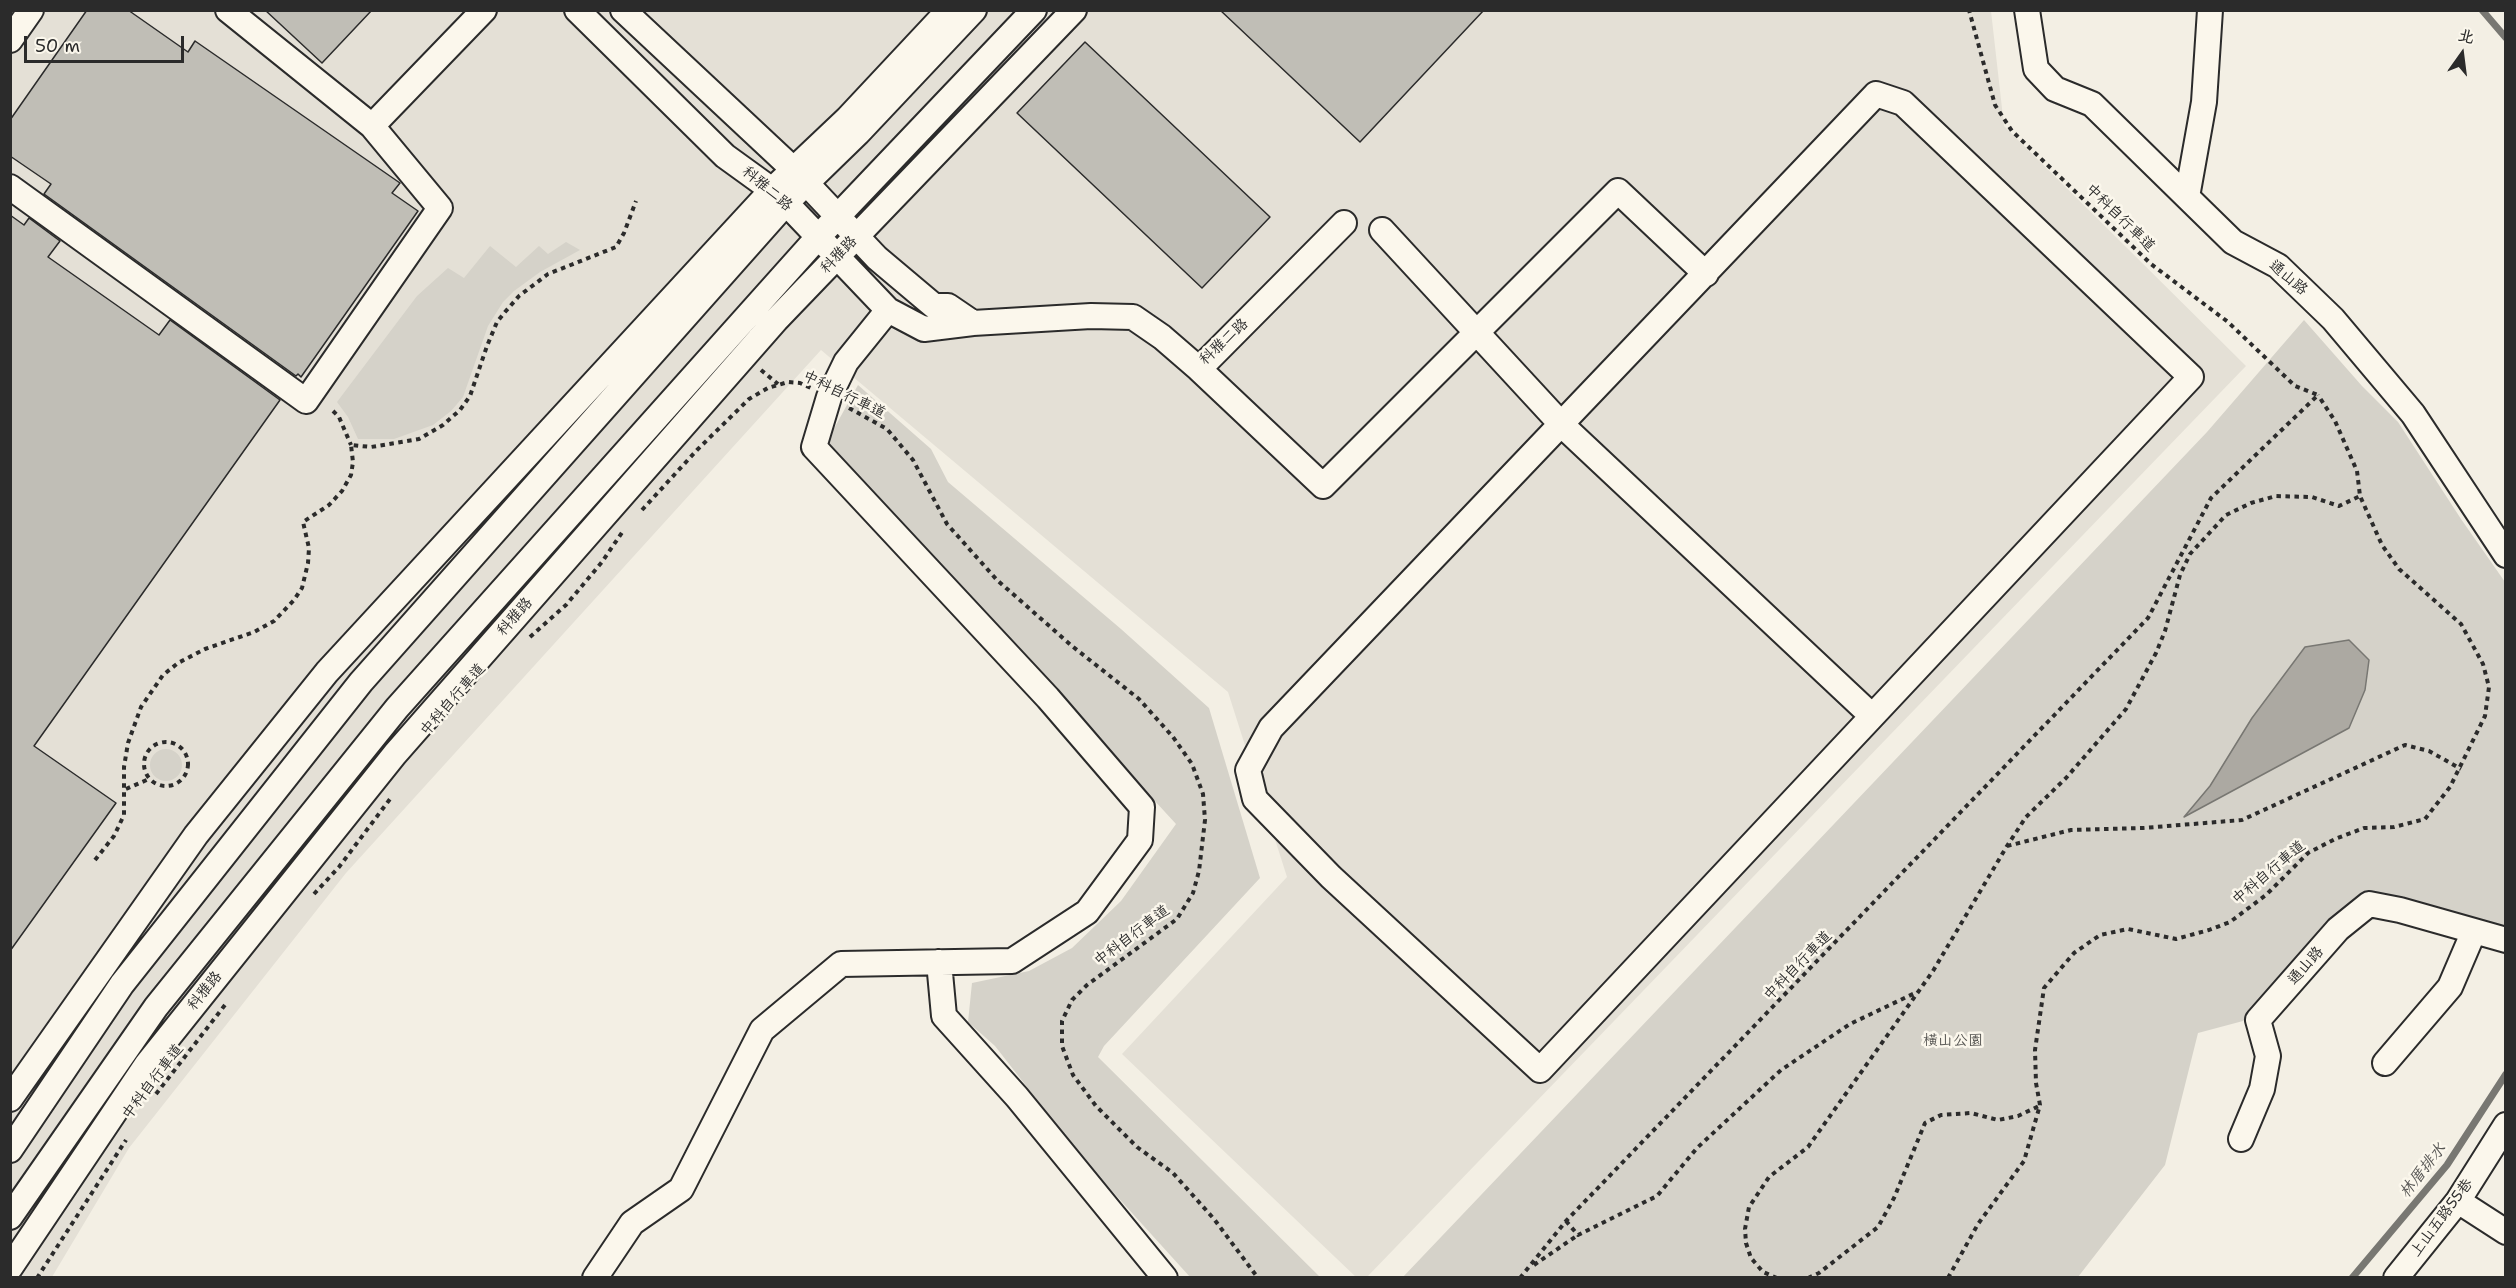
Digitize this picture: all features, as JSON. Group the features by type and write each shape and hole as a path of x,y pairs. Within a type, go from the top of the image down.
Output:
{"street":[{"path":"10,40 32,10"},
{"path":"10,187 306,400 440,208 372,126 228,10"},
{"path":"372,126 484,10"},
{"name":"科雅二路","path":"577,10 725,156 779,197 888,310 924,329 974,323 1091,316 1133,317 1162,337 1199,369 1344,223"},
{"name":"科雅二路","path":"623,10 839,215 877,258 934,306 948,306 974,323"},
{"path":"10,1099 196,836 327,672 799,176 847,119 949,10"},
{"path":"799,176 858,133 974,10"},
{"name":"科雅路","path":"10,1217 156,1007 397,708 819,236 1034,10"},
{"name":"科雅路","path":"10,1268 147,1064 395,754 776,320 1074,10"},
{"name":"通山路","path":"2027,10 2036,69 2055,89 2092,104 2233,242 2278,266 2333,318 2414,414 2505,555"},
{"path":"2187,197 2204,102 2210,10"},
{"path":"1876,94 1903,103 2191,377 1540,1070 1331,877 1255,799 1248,770 1271,728 1706,274 1876,94"},
{"path":"1199,369 1323,486 1618,191 1706,274"},
{"path":"10,1150 122,984 361,682 779,197"},
{"path":"1382,230 1562,425 1872,716"},
{"path":"595,1278 632,1223 681,1189 762,1030 841,964 1012,961 1087,912 1140,840 1142,807 1048,698 814,447 829,397 846,362 888,310"},
{"name":"通山路","path":"2241,1139 2262,1089 2268,1056 2258,1020 2338,929 2369,904 2400,910 2505,940"},
{"path":"2385,1063 2450,987 2474,931"},
{"path":"939,962 944,1016 1017,1097 1166,1278"},
{"name":"上山五路55巷","path":"2396,1278 2458,1202 2505,1125"},
{"path":"2458,1202 2505,1232"}],"path":[{"name":"中科自行車道","path":"1948,1278 1978,1224 2024,1161 2040,1105 2036,1083 2035,1050 2044,988 2074,953 2100,935 2128,929 2176,939 2230,922 2266,895 2308,853 2364,828 2394,827 2425,819 2461,769 2485,716 2489,687 2484,664 2461,624 2419,588 2382,545 2360,496 2357,471 2335,421 2318,396 2295,386 2228,322 2151,264 2012,131 1995,105 1969,10"},
{"path":"351,445 371,447 419,439 443,425 460,410 470,396 497,322 505,312 519,296 548,274 616,247 636,201"},
{"name":"中科自行車道","path":"637,515 697,450 749,399 768,388 788,382 800,383 887,429 913,460 947,524 997,580 1072,646 1139,699 1173,737 1192,764 1203,794 1205,820 1199,871 1193,893 1177,919 1087,985 1072,1000 1062,1020 1062,1046 1072,1075 1095,1106 1137,1147 1173,1173 1214,1219 1258,1278"},
{"name":"中科自行車道","path":"1520,1278 1566,1221 2148,618 2211,498 2318,396"},
{"path":"95,860 114,836 124,815 126,759 135,718 164,675 190,656 254,632 274,621 302,588 309,548 303,522 329,505 342,491 351,475 353,462 351,445 339,417 333,411"},
{"path":"1777,1278 1763,1272 1751,1258 1746,1243 1745,1229 1749,1207 1769,1177 1808,1147 1915,993 1933,971 2026,817 2066,778 2126,709 2156,653 2165,631 2180,575 2190,554 2226,515 2259,501 2276,496 2312,497 2339,506 2360,496"},
{"path":"523,643 566,605 602,562 629,523"},
{"path":"163,742 170,742 183,750 187,757 187,772 177,784 162,786 149,779 145,773 144,759 151,748 163,742"},
{"path":"2007,846 2071,830 2143,828 2242,820 2405,745 2429,751 2461,769"},
{"path":"126,789 149,779"},
{"path":"312,897 339,867 393,795"},
{"path":"1529,1268 1578,1235 1657,1196 1704,1140 1781,1070 1850,1024 1915,993"},
{"name":"中科自行車道","path":"154,1097 212,1025 228,1001"},
{"path":"1808,1278 1819,1273 1878,1227 1903,1177 1925,1123 1941,1115 1971,1113 1998,1120 2018,1116 2040,1105"},
{"name":"中科自行車道","path":"37,1278 130,1134"},
{"path":"1566,1221 1578,1235"}],"shaded area":[{"path":"10,11 1991,11 2004,126 2246,366 1367,1277 1357,1278 1122,1054 1287,877 1228,692 821,350 346,873 129,1148 52,1277 11,1277"},
{"path":"2349,640 2369,660 2365,690 2349,728 2184,817 2210,786 2252,718 2305,647"}],"green space":[{"path":"566,242 580,250 540,272 503,302 488,326 463,397 451,411 433,425 394,439 358,439 348,417 337,402 417,296 448,268 464,278 490,246 516,267 539,246 548,254"},
{"name":"橫山公園","path":"2304,320 2362,386 2398,422 2505,582 2505,929 2400,910 2382,894 2338,929 2243,1021 2198,1033 2165,1165 2078,1277 1402,1278 2207,432"},
{"path":"858,385 931,449 948,482 1121,629 1209,708 1260,878 1104,1046 1098,1057 1320,1277 1190,1277 1084,1160 995,1046 968,1022 972,983 1029,971 1072,948 1121,901 1176,824 826,443"},
{"path":"166,749 177,754 182,765 177,776 166,781 155,776 150,765 155,754"}],"building":[{"path":"87,10 128,10 188,52 195,41 400,183 392,193 418,211 301,377 298,374 296,376 44,194 51,184 10,156 10,120"},
{"path":"265,10 372,10 322,63"},
{"path":"1220,10 1484,10 1360,142"},
{"path":"1085,42 1270,217 1202,288 1017,113"},
{"path":"10,215 24,225 29,218 60,241 48,257 159,335 170,320 280,400 34,746 116,803 10,951"}],"waterway":[{"name":"林厝排水","path":"2482,10 2506,38"},
{"name":"林厝排水","path":"2352,1278 2447,1165 2506,1074"}]}
